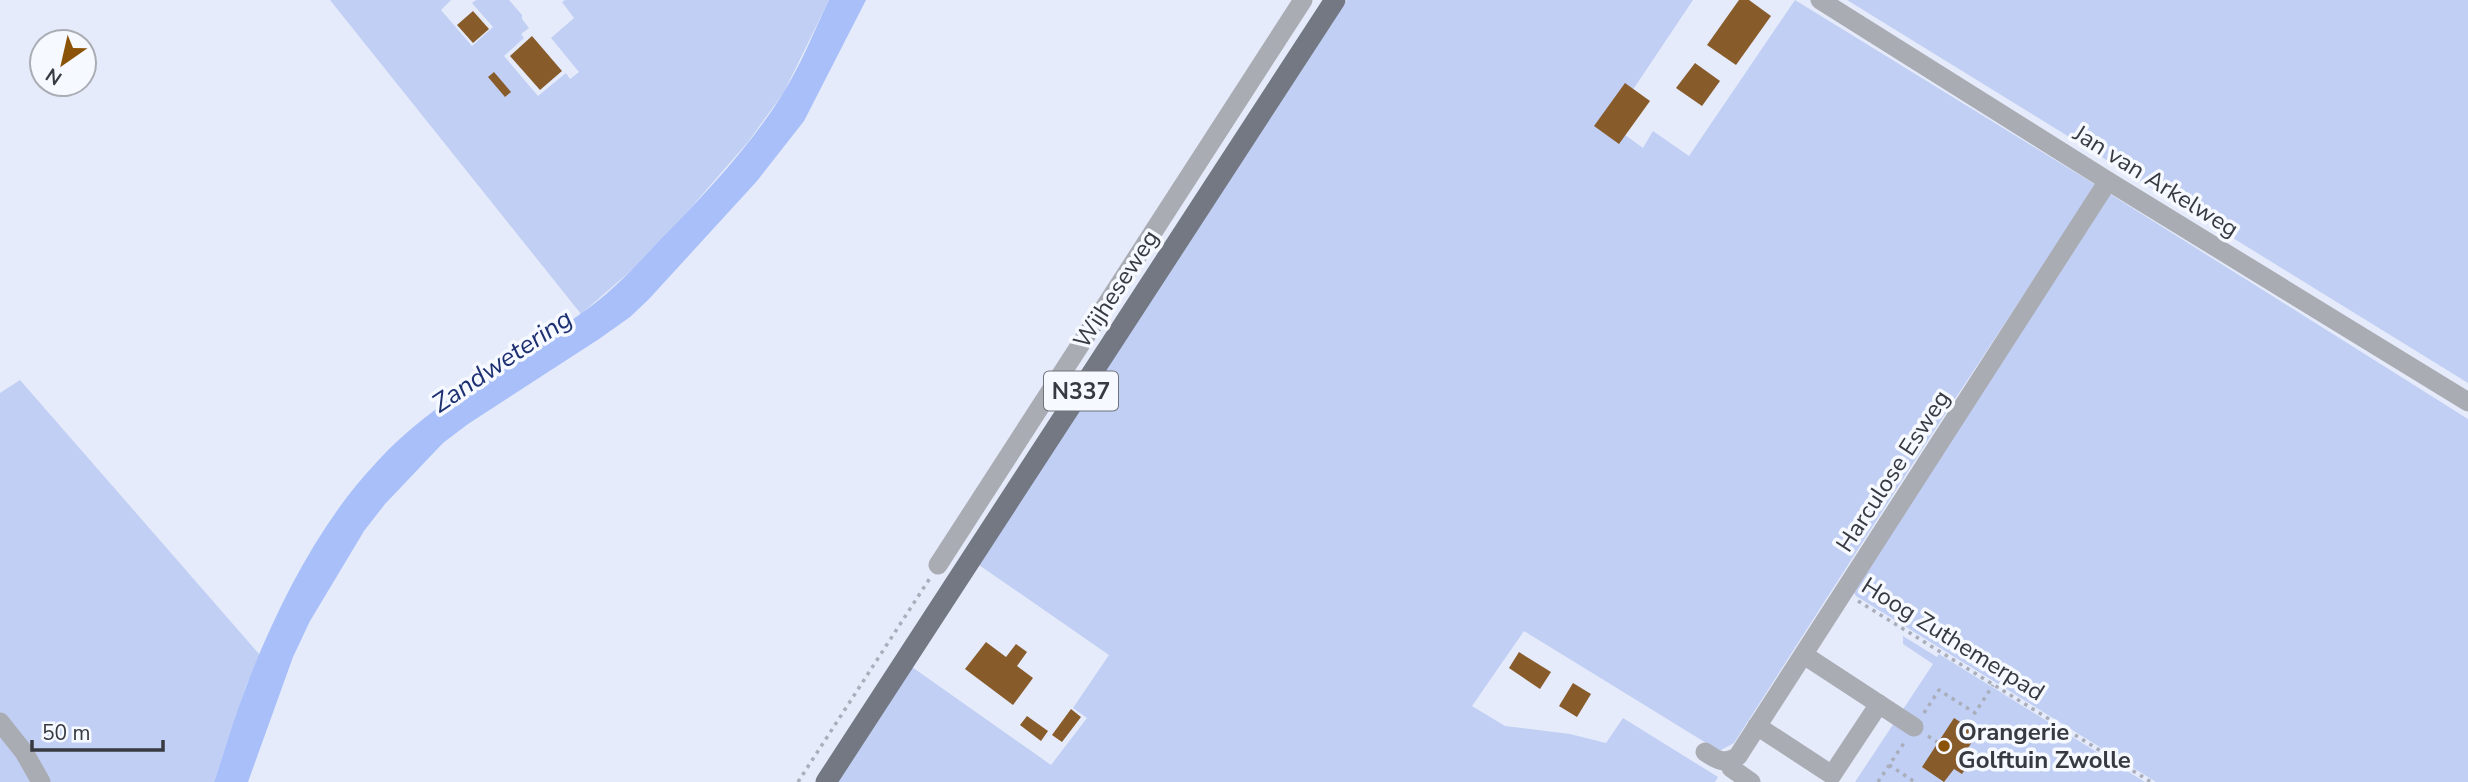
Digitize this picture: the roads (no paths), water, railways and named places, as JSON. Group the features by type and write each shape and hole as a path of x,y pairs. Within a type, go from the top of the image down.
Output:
{"main road":[{"name":"Wijheseweg","path":"827,782 1335,0"}],"street":[{"name":"Wijheseweg","path":"938,565 1303,0"},
{"name":"Jan van Arkelweg","path":"1820,0 2468,402"},
{"name":"Harculose Esweg","path":"1727,771 2108,181"},
{"path":"1804,655 1914,727"},
{"path":"1757,726 1832,775 1878,704"},
{"path":"0,722 24,752 41,782"},
{"path":"1705,752 1720,761 1727,771 1751,782"}],"place":[{"name":"Orangerie Golftuin Zwolle","path":"1944,746"}],"water label":[{"name":"Zandwetering","path":"502,361"}]}
